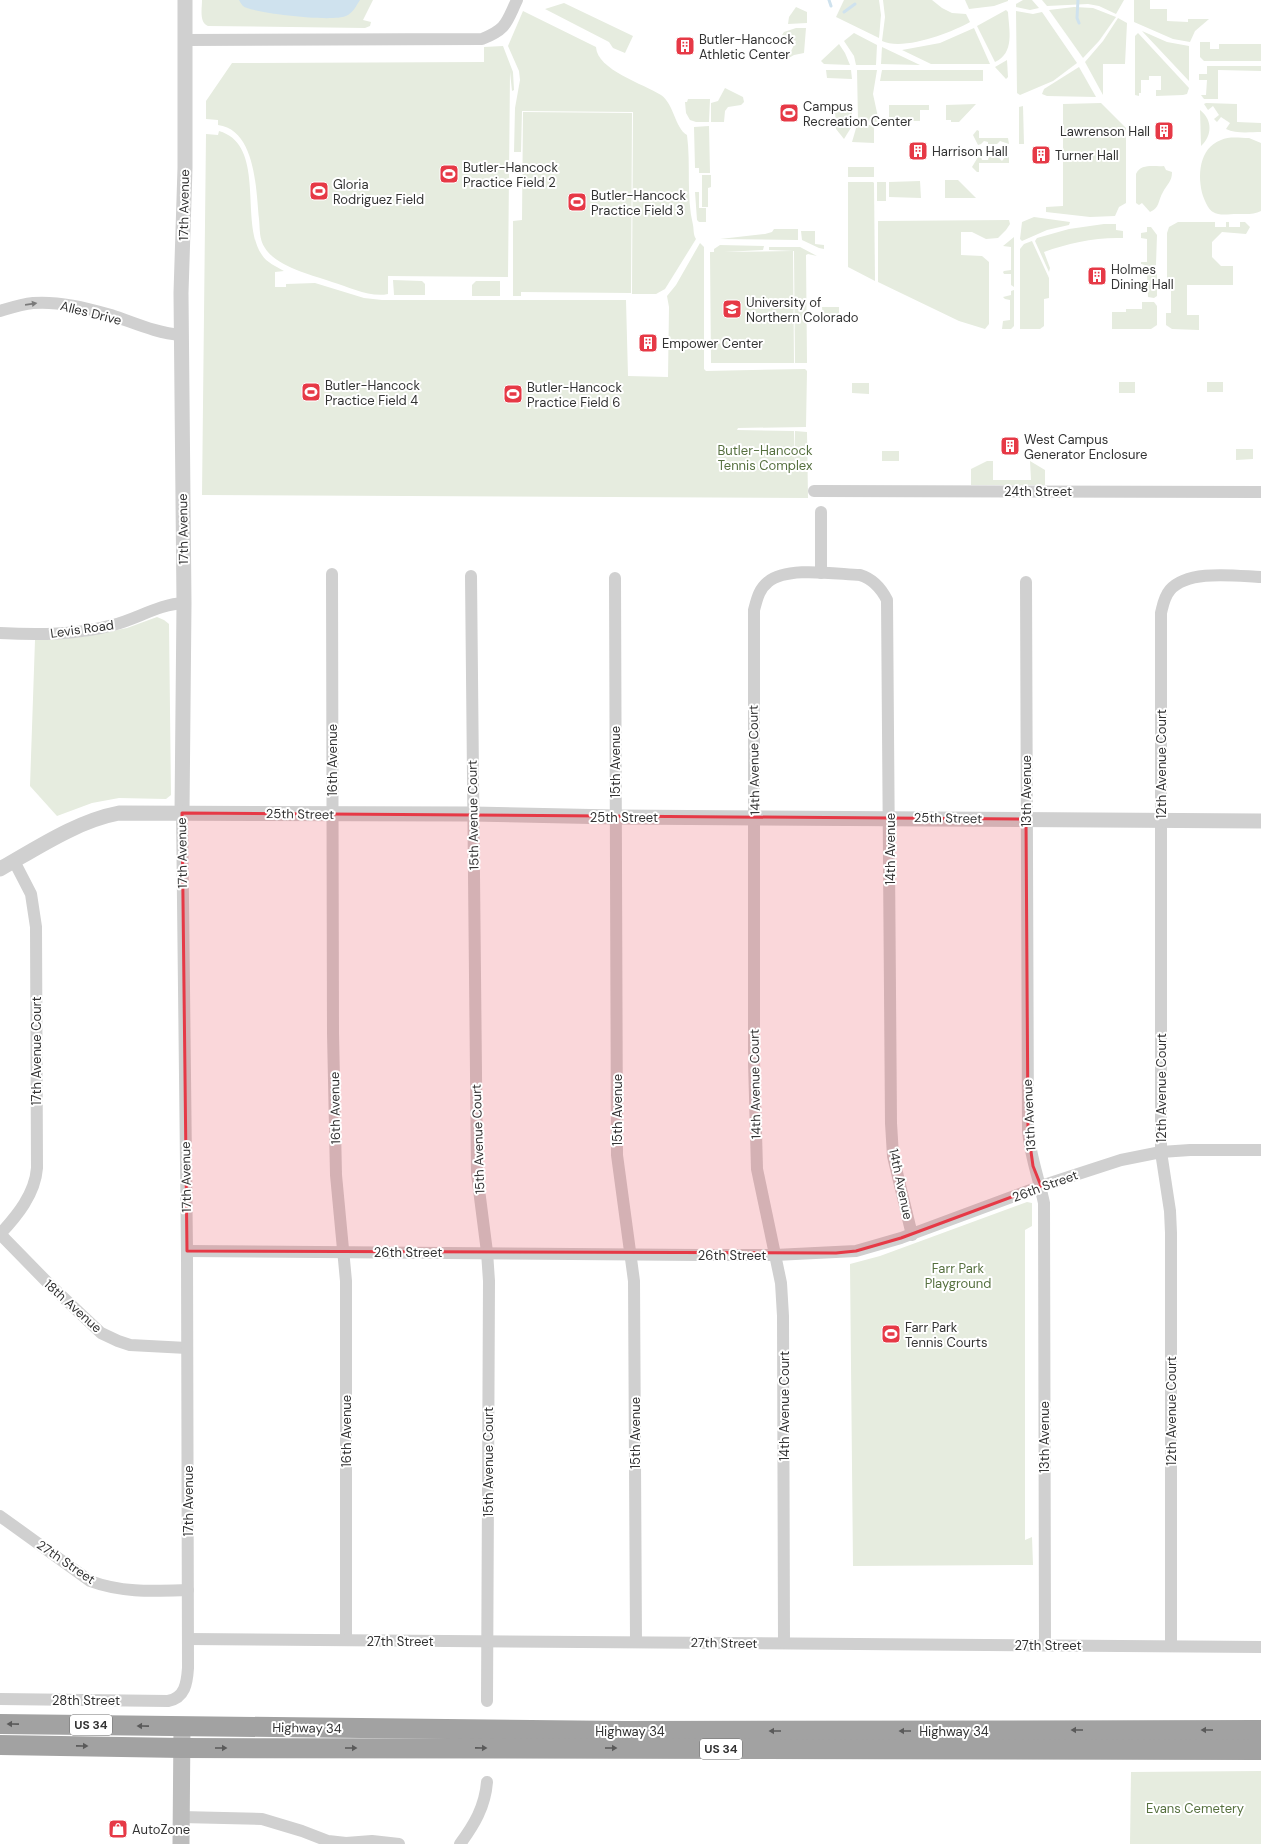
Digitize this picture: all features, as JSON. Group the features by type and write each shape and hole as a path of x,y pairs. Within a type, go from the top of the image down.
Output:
{"highway":[{"name":"Highway 34","path":"0,1724 624,1731 1261,1730"},
{"name":"Highway 34","path":"0,1745 182,1748 1261,1750"}],"main road":[{"path":"181,1844 182,1726"}],"street":[{"name":"17th Avenue","path":"173,1700 184,1691 186,1684 188,1639 187,1251 182,813 184,603 182,334 185,162 185,0"},
{"path":"185,40 482,40 498,33 517,0"},
{"name":"Alles Drive","path":"0,311 32,303 50,303 76,306 111,315 162,332 182,334"},
{"name":"24th Street","path":"814,491 1261,492"},
{"path":"821,512 821,574"},
{"name":"16th Avenue","path":"332,574 333,1033 336,1175 346,1281 346,1640"},
{"name":"14th Avenue Court","path":"784,1643 783,1316 781,1283 757,1169 754,1061 754,617 757,597 766,583 784,574 821,574"},
{"name":"14th Avenue","path":"821,574 860,575 868,578 878,586 887,600 890,818 891,1123 893,1156 912,1235"},
{"name":"15th Avenue Court","path":"471,576 477,1174 487,1252 489,1281 488,1701"},
{"name":"12th Avenue Court","path":"1171,1646 1171,1232 1170,1211 1161,1152 1161,613 1164,602 1170,590 1185,580 1196,577 1261,577"},
{"name":"15th Avenue","path":"615,578 617,1155 634,1281 636,1642"},
{"name":"13th Avenue","path":"1026,582 1028,1130 1033,1166 1041,1186 1044,1203 1045,1645"},
{"name":"Levis Road","path":"0,632 55,634 98,629 142,616 171,603 184,603"},
{"name":"25th Street","path":"0,869 74,828 107,815 120,813 473,814 615,817 1261,821"},
{"name":"17th Avenue Court","path":"0,1234 24,1206 33,1184 37,1168 36,926 31,894 14,861"},
{"name":"26th Street","path":"187,1251 775,1255 856,1252 912,1235 1041,1186 1101,1166 1161,1152 1190,1150 1261,1150"},
{"name":"18th Avenue","path":"0,1234 48,1284 101,1333 118,1341 130,1344 187,1348"},
{"name":"27th Street","path":"0,1516 90,1581 106,1587 123,1590 188,1590"},
{"name":"27th Street","path":"188,1639 1261,1646"},
{"name":"28th Street","path":"0,1699 173,1700"},
{"path":"460,1844 473,1826 481,1810 486,1794 487,1782"},
{"path":"181,1817 262,1819 302,1831 328,1842 346,1843 372,1841 399,1844"}],"highlighted area":[{"path":"182,813 1026,819 1028,1130 1033,1166 1041,1186 901,1238 856,1251 836,1253 187,1251"}],"green space":[{"path":"202,0 373,0 363,20 371,22 370,26 365,28 208,26 203,22 202,18"},
{"path":"844,0 879,0 881,15 879,38 836,17"},
{"path":"883,0 932,0 942,8 952,13 966,14 970,22 951,31 927,39 902,44 891,44 882,41 885,17"},
{"path":"965,0 1008,1 994,6 969,9"},
{"path":"1023,0 1032,0 1039,8 1030,10 1016,7 1016,4"},
{"path":"1042,0 1124,0 1116,14 1099,6 1088,4 1047,6"},
{"path":"1134,0 1150,0 1150,9 1167,9 1167,21 1188,22 1188,19 1209,19 1195,31 1190,42 1173,39 1134,22"},
{"path":"564,3 633,36 625,53 613,48 609,42 545,9"},
{"path":"796,7 807,12 807,23 788,24 789,17"},
{"path":"1074,7 1093,8 1116,17 1099,41 1083,58 1049,10"},
{"path":"1006,10 1008,12 1010,33 1008,47 1006,53 995,62 977,26"},
{"path":"523,11 596,47 598,55 604,63 622,76 661,95 669,104 680,127 687,135 689,192 691,214 696,239 665,289 656,294 632,294 633,112 522,111 521,152 514,152 515,108 520,80 519,71 508,46"},
{"path":"1016,11 1033,14 1042,12 1077,63 1053,81 1020,95 1017,93"},
{"path":"1118,18 1127,23 1125,64 1103,64 1103,95 1085,62 1103,41"},
{"path":"796,28 806,28 804,53 794,55 787,59 796,41 782,35 784,32"},
{"path":"974,28 990,64 931,64 902,50 940,43"},
{"path":"1142,31 1167,42 1189,46 1189,81"},
{"path":"854,33 877,45 876,65 856,65 854,56 844,41"},
{"path":"1138,33 1189,88 1187,94 1156,96 1156,90 1161,90 1161,76 1149,76 1149,80 1141,80 1141,93 1139,93 1139,96 1135,95 1135,36"},
{"path":"1200,42 1210,42 1210,49 1219,49 1219,44 1261,44 1261,61 1204,61 1200,57"},
{"path":"839,44 850,65 824,64 821,61"},
{"path":"503,46 513,72 514,90 512,91 510,72 508,277 388,276 388,294 374,295 296,270 271,255 263,245 261,238 255,178 247,149 240,138 231,129 218,125 218,120 206,119 206,101 232,63 484,62 484,47"},
{"path":"882,47 920,65 881,64"},
{"path":"1007,60 1008,77 1006,79 995,67"},
{"path":"1207,66 1261,66 1261,71 1218,70 1218,99 1204,99 1201,95 1206,95 1207,80 1199,80 1199,74 1207,74"},
{"path":"1079,67 1096,97 1047,96 1042,94 1044,89"},
{"path":"826,70 851,70 852,79 827,78"},
{"path":"857,70 877,70 873,94 879,122 858,121"},
{"path":"882,70 983,70 983,81 880,81"},
{"path":"725,88 743,97 744,102 741,105 728,107 725,111 724,122 711,122 711,103 718,101"},
{"path":"688,99 710,99 709,122 696,122 690,120 686,113 685,102 687,102"},
{"path":"1101,103 1126,128 1126,203 1119,207 1115,216 1090,217 1046,212 1046,207 1063,206 1063,104"},
{"path":"976,104 959,122 951,122 951,120 946,120 946,105"},
{"path":"1204,104 1237,104 1237,122 1261,123 1261,132 1239,132 1226,129 1230,123 1221,117 1217,122 1214,119 1219,115 1213,106 1208,110"},
{"path":"889,105 929,105 929,110 920,110 920,121 889,121"},
{"path":"1023,106 1024,144 1019,144 1019,107"},
{"path":"835,110 852,110 852,126 844,139 836,129"},
{"path":"1200,110 1207,118 1210,128 1205,142 1201,146"},
{"name":"Butler-Hancock Practice Field 3","path":"523,112 632,113 631,293 521,292 521,296 513,296 513,221 522,220"},
{"path":"857,125 874,125 874,143 852,142"},
{"path":"709,126 710,173 699,173 699,168 695,168 694,127"},
{"path":"977,130 979,131 979,138 1008,138 1009,144 1000,141 997,144 988,144 988,142 984,141 978,145 973,135"},
{"name":"Butler-Hancock Tennis Complex","path":"219,131 234,139 243,152 248,168 252,224 256,241 264,258 284,271 275,272 275,287 286,287 286,284 315,283 364,298 382,300 626,300 628,376 668,377 669,307 667,296 676,285 700,243 704,247 704,369 706,371 805,369 807,371 806,427 738,428 737,430 794,431 794,469 795,431 807,432 808,498 202,495 206,134 218,135"},
{"path":"1231,138 1249,138 1261,143 1261,211 1249,214 1215,213 1211,211 1207,205 1201,188 1200,172 1204,156 1208,149 1221,140"},
{"path":"978,157 981,157 982,160 988,160 989,157 998,157 1002,161 1005,157 1009,157 1009,163 979,163 979,172 977,172 972,167"},
{"path":"1164,166 1166,170 1172,172 1171,178 1161,195 1156,208 1150,212 1142,203 1139,205 1136,203 1136,174 1141,168 1144,167"},
{"path":"848,167 874,167 874,177 848,177"},
{"path":"702,175 711,175 711,187 708,188 708,207 702,207"},
{"path":"945,180 958,180 976,198 945,198"},
{"path":"920,181 921,198 889,197 889,182"},
{"path":"848,182 874,183 875,281 848,267"},
{"path":"877,182 886,182 886,201 877,201"},
{"path":"695,192 699,192 699,208 706,208 706,222 699,222 697,220"},
{"path":"1034,217 1070,222 1069,225 1047,230 1022,241 1020,239 1022,222"},
{"path":"1009,220 1010,224 998,238 986,239 972,232 961,232 961,255 982,256 989,262 989,324 985,329 959,321 878,282 878,221"},
{"path":"1178,222 1215,222 1215,227 1226,227 1226,222 1229,222 1229,227 1240,227 1240,222 1245,222 1250,227 1246,234 1222,232 1212,242 1212,257 1221,266 1233,266 1233,285 1187,285 1187,315 1199,315 1199,330 1172,329 1166,325 1166,313 1171,313 1171,288 1167,288 1167,233 1169,227"},
{"path":"1104,224 1116,224 1116,230 1123,231 1123,238 1103,238 1082,241 1044,252 1050,268 1049,272 1035,241 1037,238 1069,229"},
{"path":"1147,227 1151,227 1157,235 1156,265 1152,266 1141,264 1141,262 1147,262 1147,239 1141,238 1141,233 1147,232"},
{"path":"774,229 798,229 798,240 720,239 765,234 772,232"},
{"path":"801,231 815,231 815,244 824,245 824,249 802,240"},
{"path":"1014,237 1014,287 1011,285 1011,274 1004,274 1003,272 1011,270 1011,247 1003,246"},
{"path":"1032,241 1049,278 1049,298 1044,299 1044,326 1040,329 1020,329 1020,249 1024,244"},
{"path":"720,245 764,246 763,250 724,252 793,251 794,363 711,363 710,252 714,252 714,249"},
{"path":"769,247 800,247 817,256 806,255 807,363 795,363 794,251 769,250"},
{"path":"1149,270 1157,272 1157,296 1154,298 1148,297 1147,274"},
{"path":"393,280 422,281 425,284 425,295 394,295"},
{"path":"476,281 500,281 500,296 472,296 472,285"},
{"path":"1014,290 1014,326 1011,329 1002,329 1003,321 1010,320 1010,300 1003,297 1011,295 1011,291"},
{"path":"1142,302 1154,302 1157,306 1157,325 1151,329 1112,329 1112,312 1126,312 1126,309 1142,309"},
{"path":"822,307 839,307 839,317 823,317"},
{"path":"1119,382 1135,382 1135,393 1119,393"},
{"path":"1207,382 1223,382 1223,392 1207,392"},
{"path":"852,383 869,383 869,394 852,393"},
{"path":"1236,449 1253,449 1253,459 1236,460"},
{"path":"882,451 899,451 899,461 882,461"},
{"path":"987,461 993,461 993,480 1031,480 1030,461 1045,470 1045,485 971,485 971,469"},
{"path":"157,617 169,624 171,795 166,799 119,798 92,803 57,816 30,786 35,640 82,637 127,628"},
{"name":"Farr Park Playground","path":"1027,1202 1032,1203 1032,1226 1025,1230 1025,1540 1032,1537 1033,1565 853,1566 850,1264 880,1256"},
{"name":"Evans Cemetery","path":"1261,1771 1261,1844 1130,1844 1131,1772"}],"water":[{"path":"239,0 360,0 351,13 346,16 338,18 313,18 282,15 255,10 244,7"}],"waterway":[{"path":"829,0 831,6"},
{"path":"1078,0 1077,18 1079,23"},
{"path":"844,12 855,4"}],"place":[{"name":"Butler-Hancock Athletic Center","path":"685,46"},
{"name":"Campus Recreation Center","path":"789,113"},
{"name":"Lawrenson Hall","path":"1164,131"},
{"name":"Harrison Hall","path":"918,151"},
{"name":"Turner Hall","path":"1041,155"},
{"name":"Butler-Hancock Practice Field 2","path":"449,174"},
{"name":"Gloria Rodriguez Field","path":"319,191"},
{"name":"Butler-Hancock Practice Field 3","path":"577,202"},
{"name":"Holmes Dining Hall","path":"1097,276"},
{"name":"University of Northern Colorado","path":"732,309"},
{"name":"Empower Center","path":"648,343"},
{"name":"Butler-Hancock Practice Field 4","path":"311,392"},
{"name":"Butler-Hancock Practice Field 6","path":"513,394"},
{"name":"West Campus Generator Enclosure","path":"1010,446"},
{"name":"Farr Park Tennis Courts","path":"891,1334"},
{"name":"AutoZone","path":"118,1829"}]}
